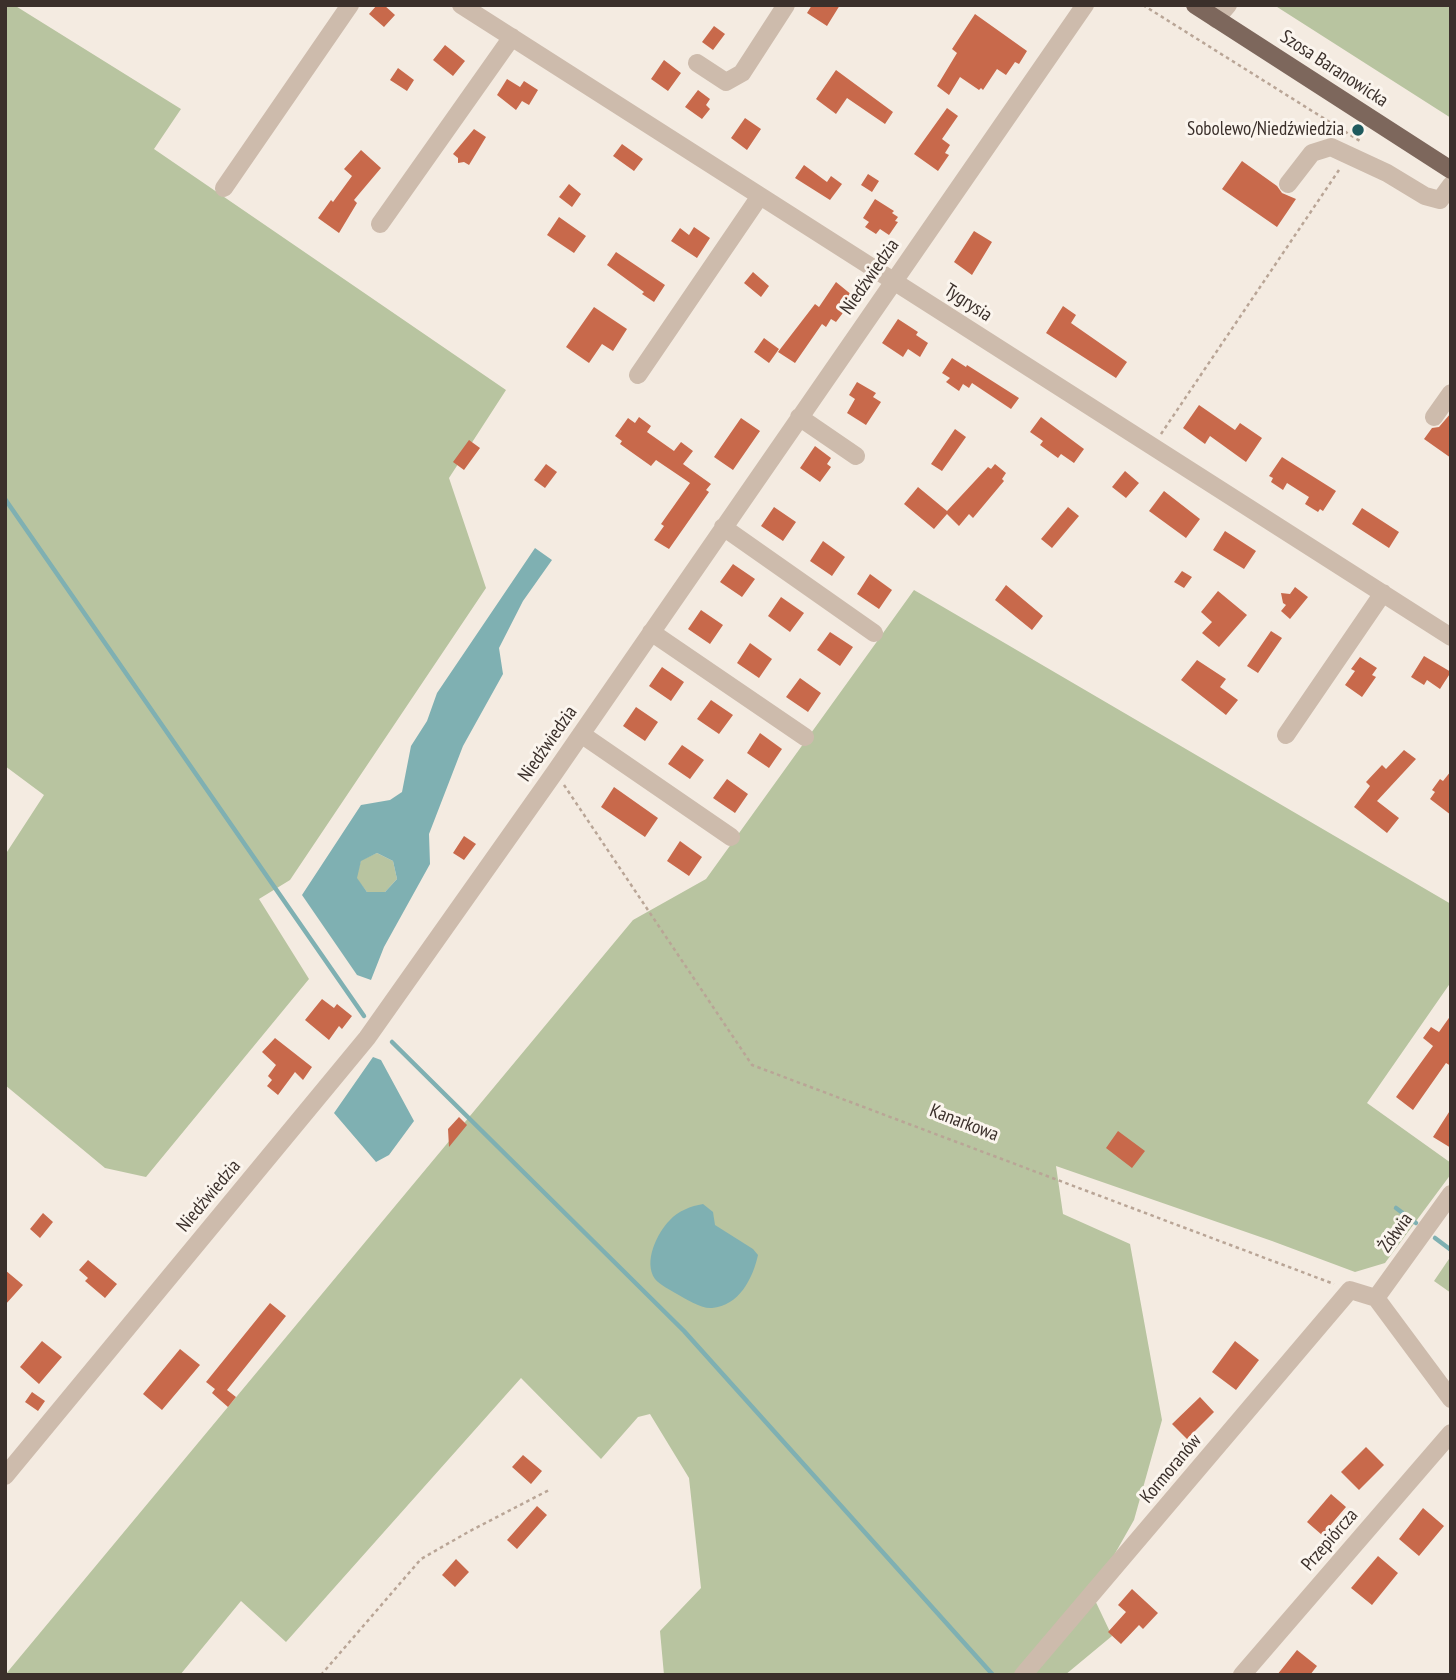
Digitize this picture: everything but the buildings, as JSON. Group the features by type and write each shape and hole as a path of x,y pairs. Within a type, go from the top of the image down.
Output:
{"main road":[{"name":"Szosa Baranowicka","path":"1195,5 1222,12 1451,170"}],"street":[{"path":"224,188 350,5"},
{"name":"Tygrysia","path":"461,5 1451,637"},
{"path":"697,63 726,82 742,73 786,5"},
{"name":"Niedźwiedzia","path":"5,1476 367,1038 555,772 1085,5"},
{"path":"380,224 512,37"},
{"path":"1287,184 1312,153 1331,147 1387,173 1425,196 1440,200 1451,185"},
{"path":"638,375 760,196"},
{"path":"1434,417 1451,393"},
{"path":"799,417 856,456"},
{"path":"723,527 874,633"},
{"path":"1286,735 1383,593"},
{"path":"651,632 805,737"},
{"path":"581,734 731,837"},
{"name":"Żółwia","path":"1376,1298 1451,1194"},
{"path":"1350,1290 1376,1298 1451,1399"},
{"name":"Kormoranów","path":"1023,1675 1350,1290"},
{"name":"Przepiórcza","path":"1242,1675 1451,1433"}],"path":[{"path":"1143,5 1363,143"},
{"path":"1152,448 1332,182 1347,154"},
{"name":"Kanarkowa","path":"555,772 752,1066 1350,1290"},
{"path":"321,1675 421,1559 551,1489"}],"green space":[{"path":"5,5 14,5 181,109 154,149 506,390 449,478 486,588 290,880 259,899 309,979 146,1177 105,1168 5,1085 5,855 44,795 5,766"},
{"path":"1274,5 1451,5 1451,118"},
{"path":"914,590 1451,904 1451,982 1367,1103 1451,1163 1451,1174 1385,1263 1355,1272 1056,1166 1063,1214 1130,1244 1162,1420 1134,1520 1092,1594 1112,1636 1065,1675 664,1675 660,1631 701,1588 689,1478 650,1414 638,1417 601,1459 521,1378 286,1642 241,1601 180,1675 5,1675 633,920 706,879"},
{"path":"377,853 393,861 397,879 385,892 367,892 356,878 361,860"},
{"path":"1451,1256 1451,1293 1434,1281"}],"water":[{"path":"535,548 552,560 523,601 499,648 503,674 463,746 429,834 430,864 384,947 371,980 357,975 302,895 361,805 390,800 402,792 411,746 427,721 437,693","holes":["377,853 393,861 397,879 385,892 367,892 357,878 361,861"]},
{"path":"373,1057 381,1060 414,1121 389,1155 376,1162 334,1113"},
{"path":"703,1204 713,1212 715,1225 758,1255 748,1281 737,1296 722,1306 712,1308 694,1303 662,1285 655,1279 650,1264 656,1240 665,1226 681,1212"}],"waterway":[{"path":"5,499 364,1016"},
{"path":"392,1042 684,1331 993,1675"},
{"path":"1396,1208 1416,1223"},
{"path":"1435,1238 1451,1250"}],"place":[{"name":"Sobolewo/Niedźwiedzia","path":"1358,130"}]}
